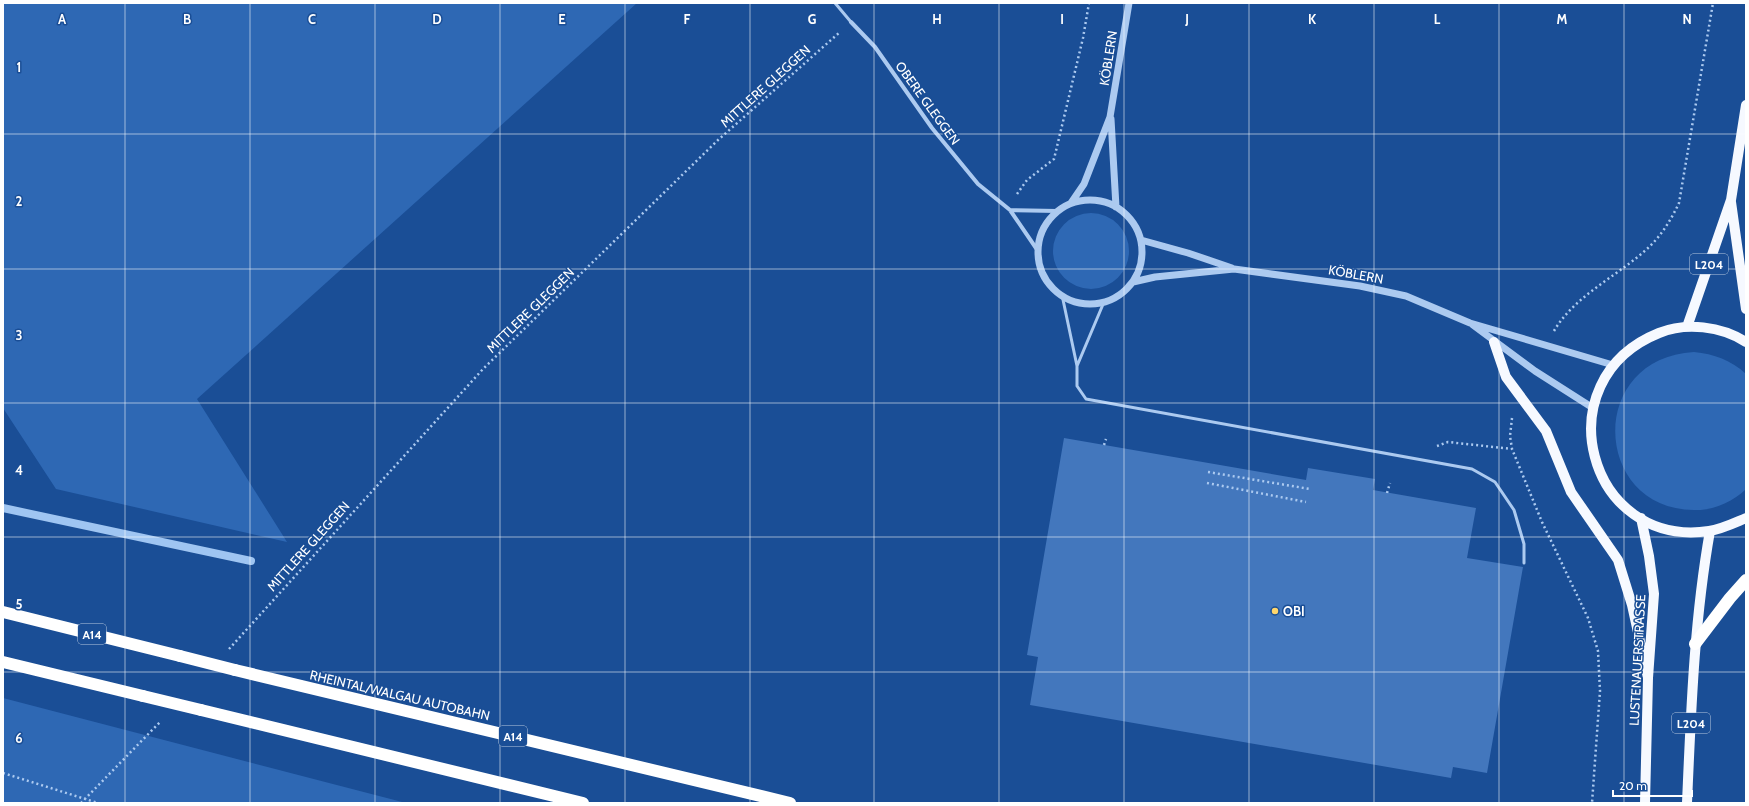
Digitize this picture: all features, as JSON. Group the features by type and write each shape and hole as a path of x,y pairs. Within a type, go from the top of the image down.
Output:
{"highway":[{"path":"1695,644 1730,598 1746,580"},
{"name":"RHEINTAL/WALGAU AUTOBAHN","path":"3,612 235,670 790,803"},
{"path":"3,662 583,803"}],"main road":[{"name":"L204","path":"1687,327 1731,200 1746,105"},
{"name":"L204","path":"1731,200 1746,309"},
{"path":"1746,342 1729,333 1715,329 1687,327 1666,330 1646,338 1628,350 1613,365 1600,386 1593,408 1591,432 1591,445 1596,463 1603,479 1613,494 1626,508 1641,518 1668,529 1689,532 1710,531 1729,526 1746,518"},
{"path":"1494,342 1506,377 1546,431 1571,492 1618,560 1632,605 1648,678"},
{"name":"LUSTENAUERSTRASSE","path":"1641,518 1649,556 1654,594 1648,678 1645,803"},
{"name":"L204","path":"1687,803 1695,644 1700,594 1710,531"}],"street":[{"name":"KÖBLERN","path":"1071,203 1084,184 1110,117 1129,3"},
{"name":"OBERE GLEGGEN","path":"851,22 875,47 932,128 978,184 1010,210 1038,251"},
{"name":"KÖBLERN","path":"1110,117 1116,207"},
{"name":"KÖBLERN","path":"1087,200 1102,201 1116,207 1127,215 1136,227 1141,240 1142,255 1139,269 1133,282 1125,291 1104,302 1090,304 1075,302 1062,295 1052,287 1044,276 1038,251 1040,236 1047,223 1057,212 1071,203 1087,200"},
{"path":"1010,210 1057,212"},
{"name":"KÖBLERN","path":"1141,240 1188,253 1234,269 1360,286 1406,296 1470,323"},
{"name":"KÖBLERN","path":"1133,282 1155,277 1234,269"},
{"path":"1470,323 1535,371 1593,408"},
{"path":"1470,323 1613,365"}],"lane":[{"name":"OBERE GLEGGEN","path":"836,3 851,22"},
{"path":"1062,295 1077,366 1077,386 1086,399 1472,469 1495,482 1514,510 1524,544 1524,563"},
{"path":"1077,366 1104,302"}],"path":[{"path":"1010,210 1028,180 1054,159 1083,38 1089,3"},
{"path":"1554,332 1560,322 1579,303 1648,248 1670,222 1679,203 1713,3"},
{"name":"MITTLERE GLEGGEN","path":"244,632 483,369 718,140 851,22"},
{"path":"1513,413 1510,436 1512,449 1542,522 1588,618 1598,651 1600,691 1592,803"},
{"path":"1104,445 1106,439"},
{"path":"1432,446 1437,446 1448,442 1512,449"},
{"path":"1208,472 1310,489"},
{"path":"1387,493 1390,482"},
{"path":"1206,483 1306,502"},
{"path":"81,803 144,740"},
{"path":"3,773 98,803"}],"shaded area":[{"path":"3,3 637,3 197,399 287,542 56,489 3,408"},
{"path":"1091,213 1105,216 1118,224 1126,237 1129,251 1126,265 1118,278 1105,286 1091,289 1077,286 1064,278 1056,265 1053,251 1056,237 1064,224 1077,216"},
{"path":"1694,352 1722,358 1746,374 1746,489 1729,502 1701,510 1660,503 1636,486 1621,461 1615,433 1620,404 1634,379 1659,360"},
{"path":"3,698 406,803 3,803"}],"building":[{"name":"OBI","path":"1064,438 1306,480 1308,468 1375,479 1373,490 1476,508 1467,558 1523,567 1487,773 1453,767 1451,778 1030,705 1038,657 1027,655"}],"waterway":[{"path":"3,508 251,561"}],"place":[{"name":"OBI","path":"1275,611"}]}
